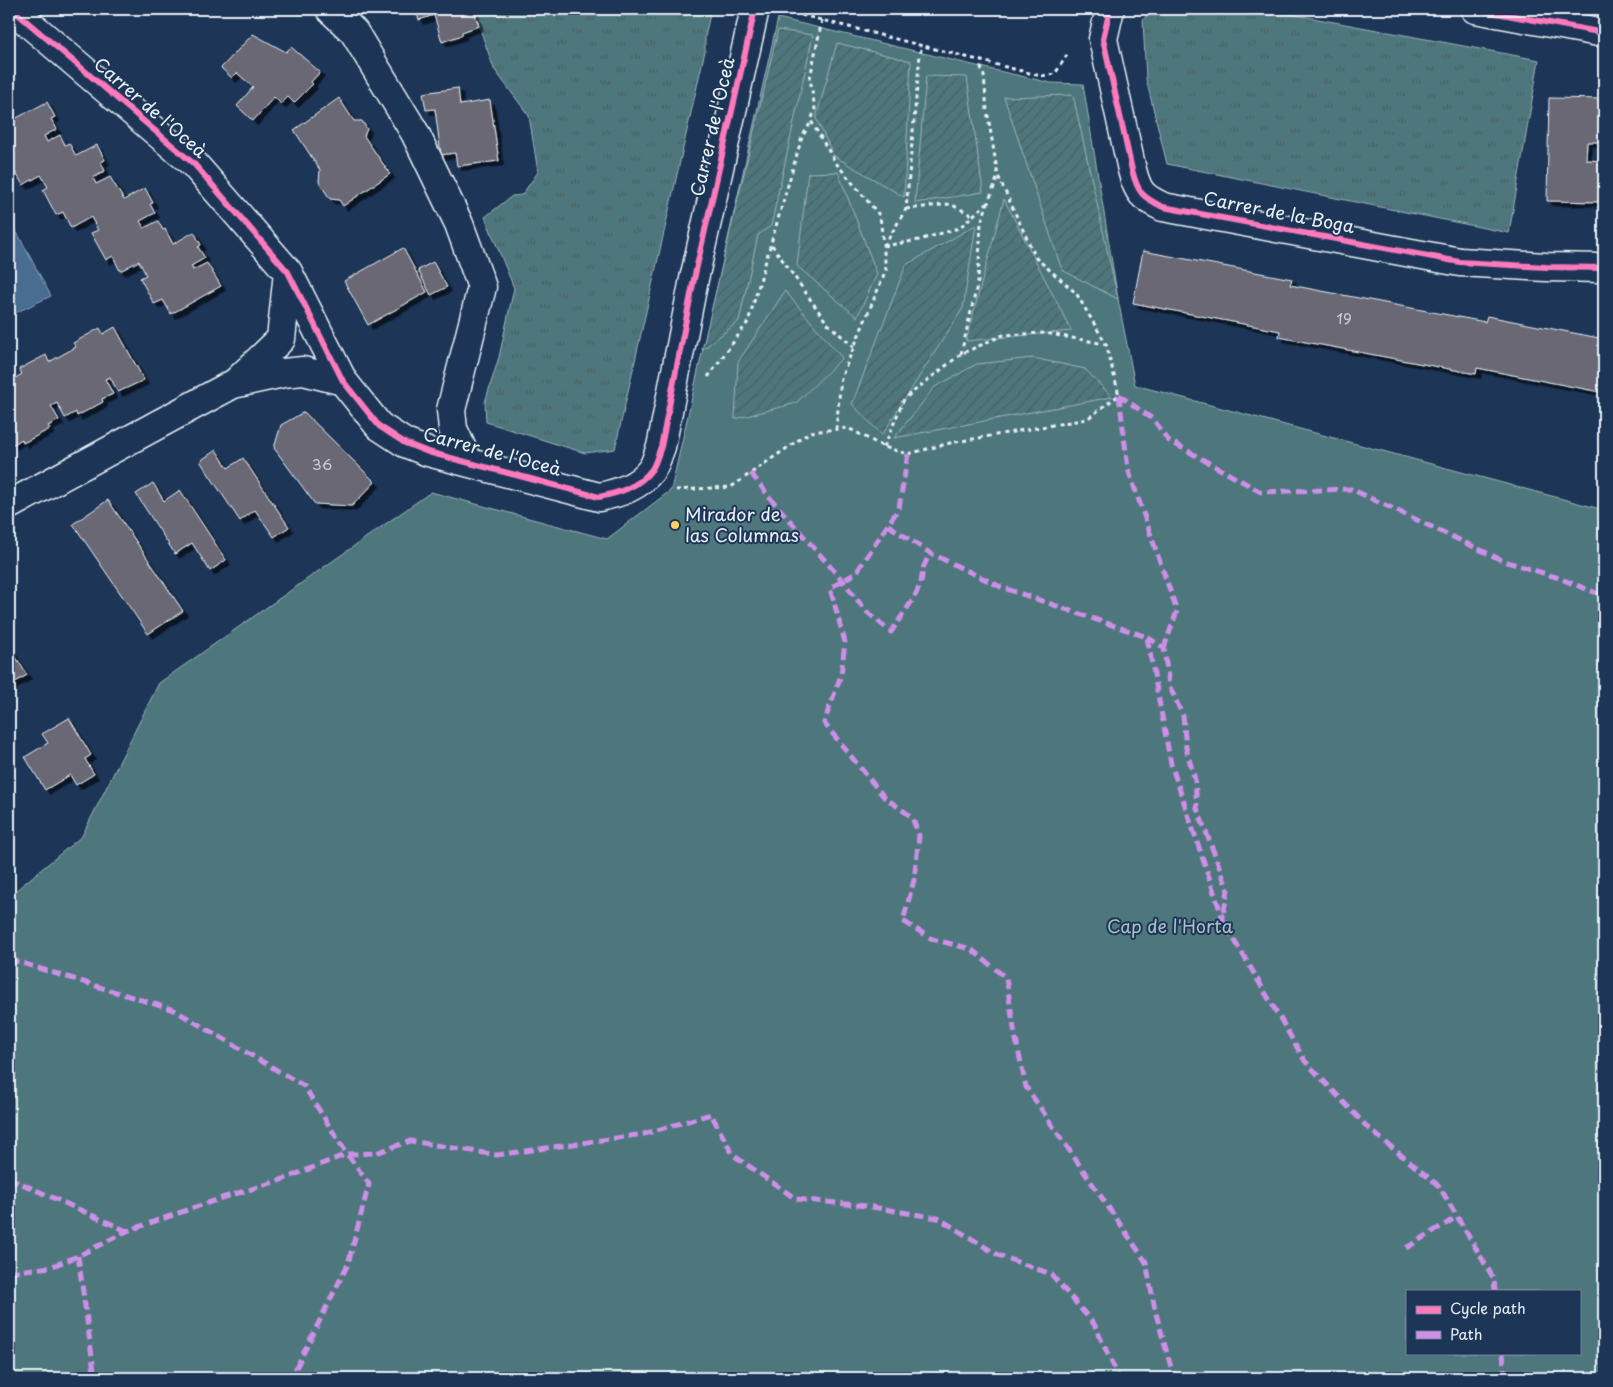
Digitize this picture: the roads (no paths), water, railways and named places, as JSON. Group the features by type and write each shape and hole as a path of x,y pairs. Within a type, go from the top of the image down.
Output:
{"street":[{"name":"Carrer de l'Oceà","path":"12,9 194,164 288,272 344,381 379,426 405,443 420,449 599,497 625,491 638,483 652,469 661,447 694,279 755,9"},
{"path":"330,9 354,32 415,133 459,224 482,287 451,410 453,429 468,462"},
{"name":"Carrer de la Boga","path":"1110,9 1103,39 1132,170 1138,189 1146,199 1163,207 1460,262 1604,268"},
{"path":"1475,9 1604,33"},
{"path":"9,504 233,384 281,339 288,272"},
{"path":"233,384 283,373 303,371 344,381"}],"water":[{"path":"13,225 51,296 9,316 9,227"}],"place":[{"name":"Mirador de las Columnas","path":"675,525"}],"park label":[{"name":"Cap de l'Horta","path":"1170,927"}]}
